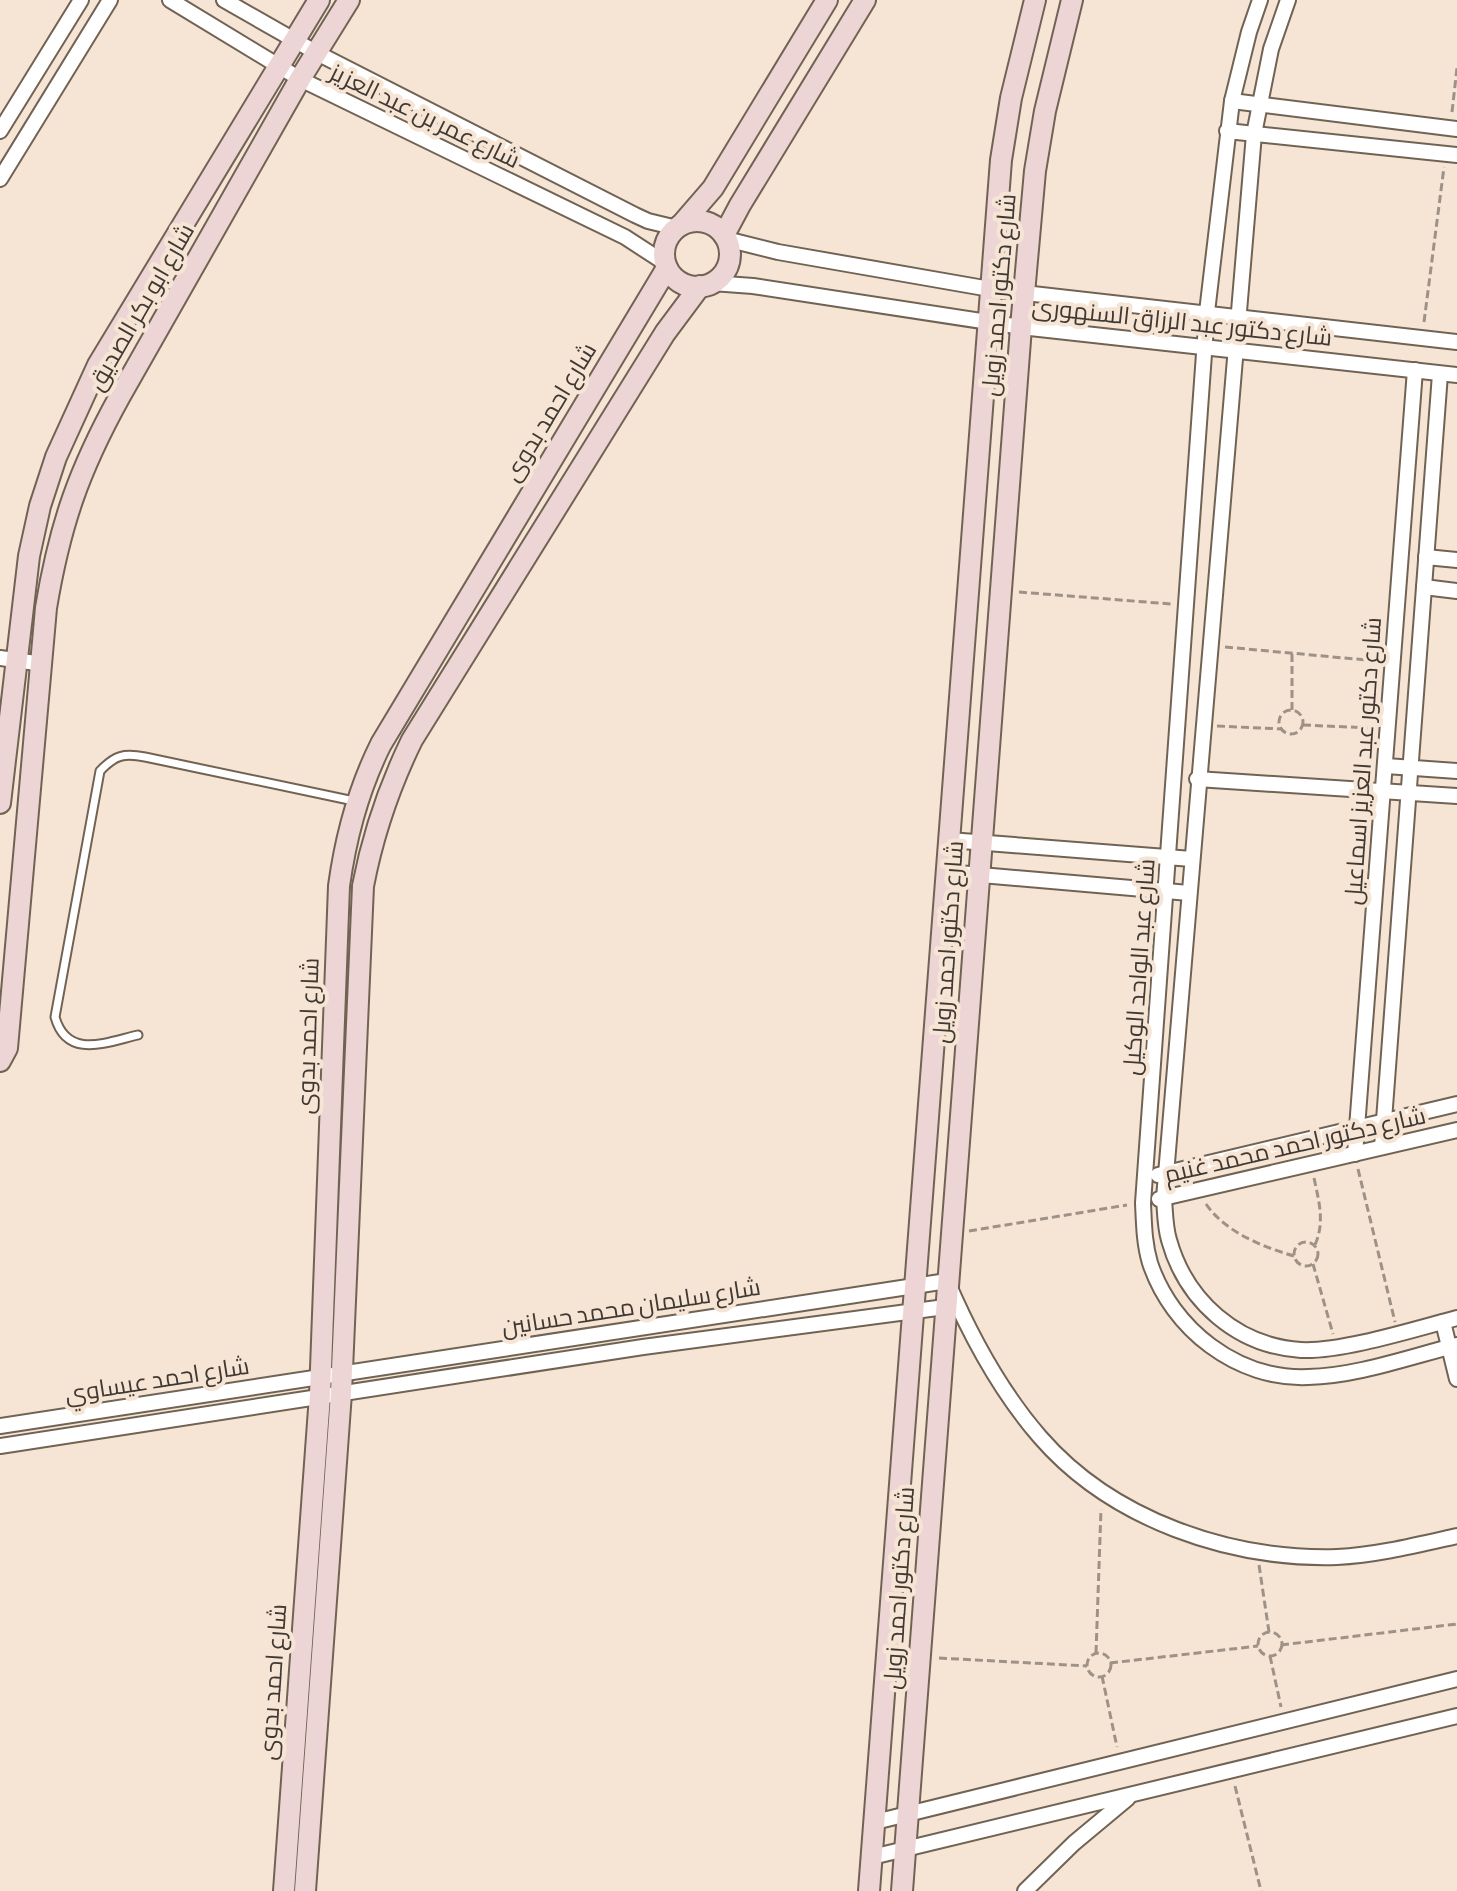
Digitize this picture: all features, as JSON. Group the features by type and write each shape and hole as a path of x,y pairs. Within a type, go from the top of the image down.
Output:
{"street":[{"path":"0,131 81,0"},
{"path":"0,179 110,0"},
{"name":"شارع عمر بن عبد العزيز","path":"170,0 300,79 633,241 666,265"},
{"name":"شارع عمر بن عبد العزيز","path":"224,0 317,53 648,221 679,226"},
{"name":"شارع ابو بكر الصديق","path":"0,803 8,659 40,506 56,457 98,365 319,0"},
{"name":"شارع ابو بكر الصديق","path":"0,1061 7,1048 46,608 56,552 71,498 92,446 300,79 349,0"},
{"path":"679,226 690,222 709,223 725,237 729,259 720,277 706,285 692,286 677,280 666,265 666,243 679,226 713,188 827,0"},
{"path":"725,237 865,0"},
{"name":"شارع دكتور احمد زويل","path":"869,1891 990,289 1006,129 1024,36 1035,0"},
{"name":"شارع دكتور احمد زويل","path":"902,1891 1024,292 1042,126 1072,0"},
{"name":"شارع عبد الواحد الوكيل","path":"1260,0 1232,101 1207,312 1143,1203 1144,1236 1159,1285 1188,1328 1229,1359 1278,1375 1304,1378 1329,1376 1453,1346"},
{"name":"شارع عبد الواحد الوكيل","path":"1288,0 1271,49 1254,134 1236,315 1164,1198 1168,1237 1178,1267 1195,1294 1216,1317 1243,1334 1272,1345 1303,1350 1336,1347 1450,1320"},
{"path":"1232,101 1453,128"},
{"path":"1227,131 1452,155"},
{"name":"شارع دكتور عبد الرزاق السنهورى","path":"725,237 778,252 990,289 1457,342"},
{"name":"شارع احمد بدوى","path":"284,1891 331,1384 339,886 345,847 356,801 381,744 666,265"},
{"name":"شارع دكتور عبد الرزاق السنهورى","path":"706,285 753,286 1021,327 1457,375"},
{"name":"شارع احمد بدوى","path":"305,1891 331,1384 363,886 381,811 412,740 665,333 706,285"},
{"name":"شارع دكتور عبد العزيز اسماعيل","path":"1355,1154 1415,370"},
{"name":"شارع دكتور عبد العزيز اسماعيل","path":"1382,1147 1440,374"},
{"path":"1426,557 1457,560"},
{"path":"1424,587 1457,591"},
{"path":"8,659 43,664"},
{"path":"1386,766 1457,771"},
{"path":"1197,779 1457,796"},
{"path":"949,840 1192,859"},
{"path":"947,872 1189,893"},
{"name":"شارع دكتور احمد محمد غنيم","path":"1145,1178 1457,1104"},
{"name":"شارع دكتور احمد محمد غنيم","path":"1143,1203 1457,1130"},
{"path":"947,1281 980,1350 1013,1403 1042,1439 1076,1471 1156,1521 1200,1538 1257,1552 1292,1556 1339,1557 1457,1536"},
{"name":"شارع سليمان محمد حسانين","path":"331,1384 947,1281"},
{"name":"شارع سليمان محمد حسانين","path":"331,1384 945,1307"},
{"path":"1450,1320 1457,1379"},
{"name":"شارع احمد عيساوي","path":"0,1426 331,1384"},
{"name":"شارع احمد عيساوي","path":"0,1446 331,1384"},
{"path":"875,1822 1457,1679"},
{"path":"872,1857 1457,1716"},
{"path":"1025,1891 1074,1843 1133,1794"}],"lane":[{"path":"138,1035 85,1046 70,1041 58,1029 55,1017 100,771 113,757 137,755 356,801"}],"path":[{"path":"1453,128 1457,68"},
{"path":"1422,337 1452,155"},
{"path":"1001,591 1187,605"},
{"path":"1210,646 1392,662"},
{"path":"1292,653 1292,710"},
{"path":"1202,726 1281,729 1294,735 1302,730 1303,725 1302,717 1292,710"},
{"path":"1281,729 1281,716 1292,710"},
{"path":"1303,725 1388,729"},
{"path":"1355,1154 1397,1333"},
{"path":"1311,1164 1321,1214 1315,1245"},
{"path":"1196,1190 1210,1211 1225,1224 1258,1243 1294,1256 1304,1266 1313,1264 1319,1255 1311,1242 1297,1246 1294,1256"},
{"path":"952,1234 1143,1203"},
{"path":"1313,1264 1336,1347"},
{"path":"1096,1653 1102,1489"},
{"path":"1257,1552 1269,1632"},
{"path":"1281,1645 1457,1624"},
{"path":"1269,1632 1279,1637 1281,1645 1278,1652 1270,1656 1262,1653 1258,1646 1261,1636 1269,1632"},
{"path":"1110,1663 1258,1646"},
{"path":"1096,1653 1105,1654 1110,1663 1109,1671 1102,1676 1094,1676 1087,1666 1090,1657 1096,1653"},
{"path":"1270,1656 1284,1722"},
{"path":"921,1657 1087,1666"},
{"path":"1102,1676 1120,1761"},
{"path":"1231,1770 1261,1891"}]}
